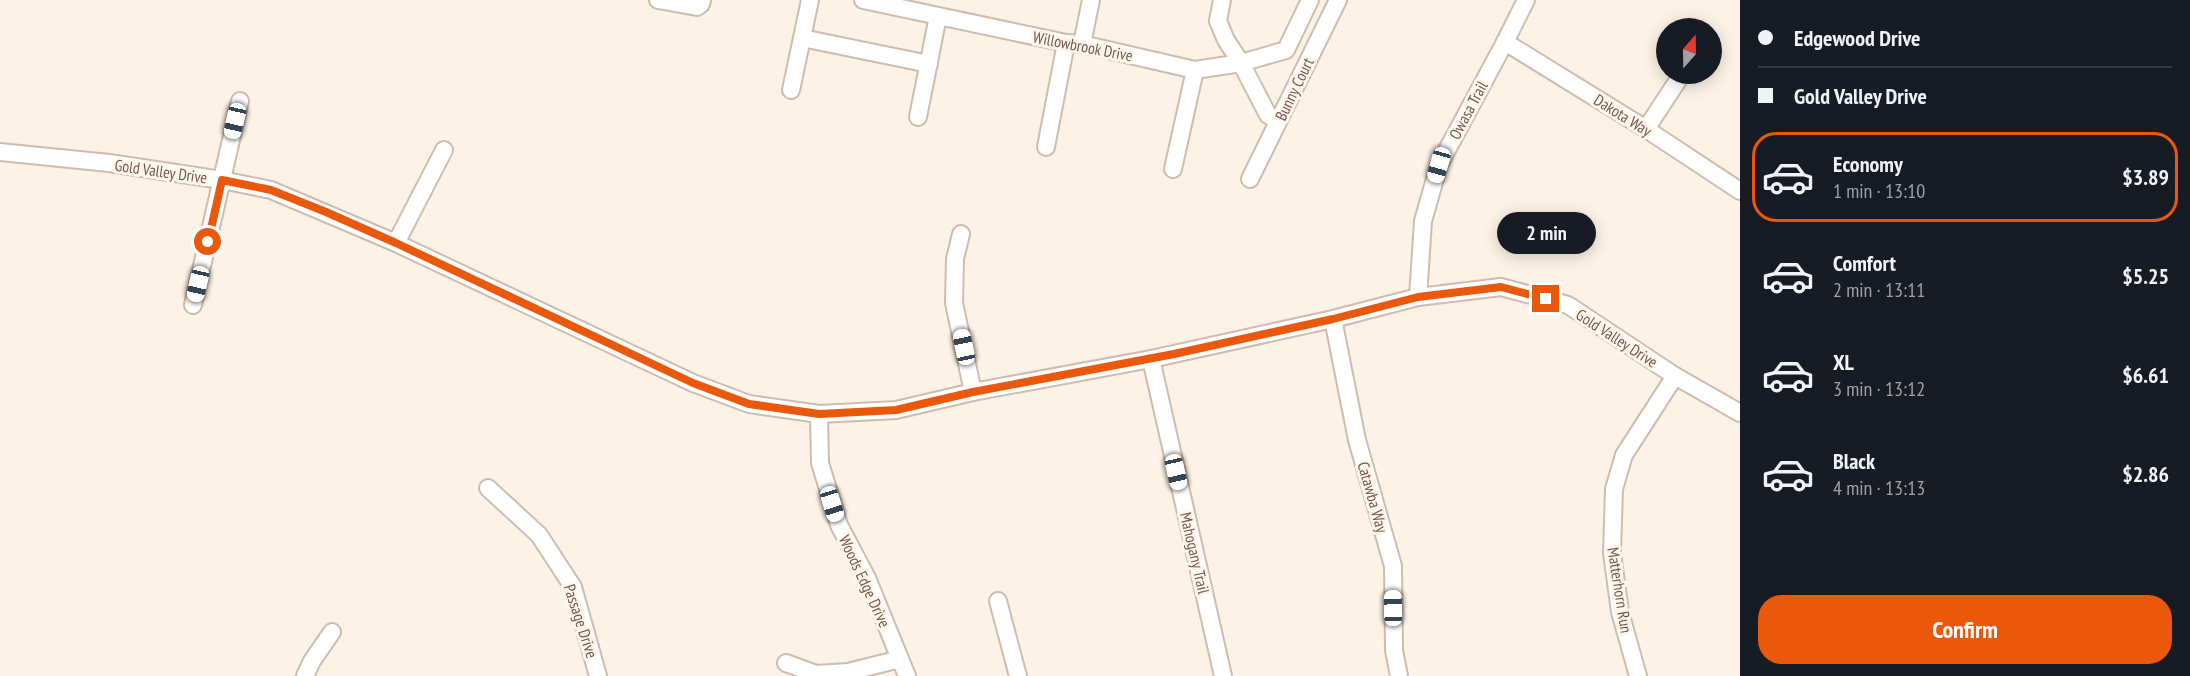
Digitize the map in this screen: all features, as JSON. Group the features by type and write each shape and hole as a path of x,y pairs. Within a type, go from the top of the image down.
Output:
{"street":[{"path":"658,0 697,7 702,0"},
{"path":"791,90 810,0"},
{"name":"Willowbrook Drive","path":"863,0 1195,70 1241,63 1286,50 1310,0"},
{"path":"1046,147 1074,44 1091,0"},
{"path":"1222,0 1218,21 1226,40 1241,63 1268,115 1278,121"},
{"name":"Bunny Court","path":"1250,179 1338,0"},
{"name":"Owasa Trail","path":"1418,297 1423,220 1439,165 1526,0"},
{"path":"918,117 938,16"},
{"path":"802,38 929,64"},
{"name":"Dakota Way","path":"1505,42 1647,129 1740,191"},
{"path":"1173,169 1195,70"},
{"path":"1647,129 1676,84"},
{"path":"193,304 240,101"},
{"path":"396,243 444,150"},
{"name":"Gold Valley Drive","path":"0,152 109,163 222,180 271,190 396,243 693,383 749,404 819,414 896,410 973,392 1151,359 1333,319 1418,297 1501,287 1568,305 1676,376 1740,413"},
{"path":"961,234 955,259 954,303 973,392"},
{"name":"Catawba Way","path":"1333,319 1357,440 1393,566 1394,650 1400,676"},
{"name":"Mahogany Trail","path":"1151,359 1223,676"},
{"name":"Matterhorn Run","path":"1638,676 1620,612 1612,553 1614,489 1624,455 1676,376"},
{"name":"Woods Edge Drive","path":"819,414 820,463 838,525 867,578 907,676"},
{"name":"Passage Drive","path":"488,488 539,535 573,587 598,676"},
{"path":"998,601 1017,676"},
{"path":"305,676 312,661 332,632"},
{"path":"786,663 816,674 848,672 900,659"}],"route":[{"path":"208,242 222,180 271,190 396,243 693,383 749,404 819,414 896,410 973,392 1151,359 1333,319 1418,297 1501,287 1546,299"}]}
